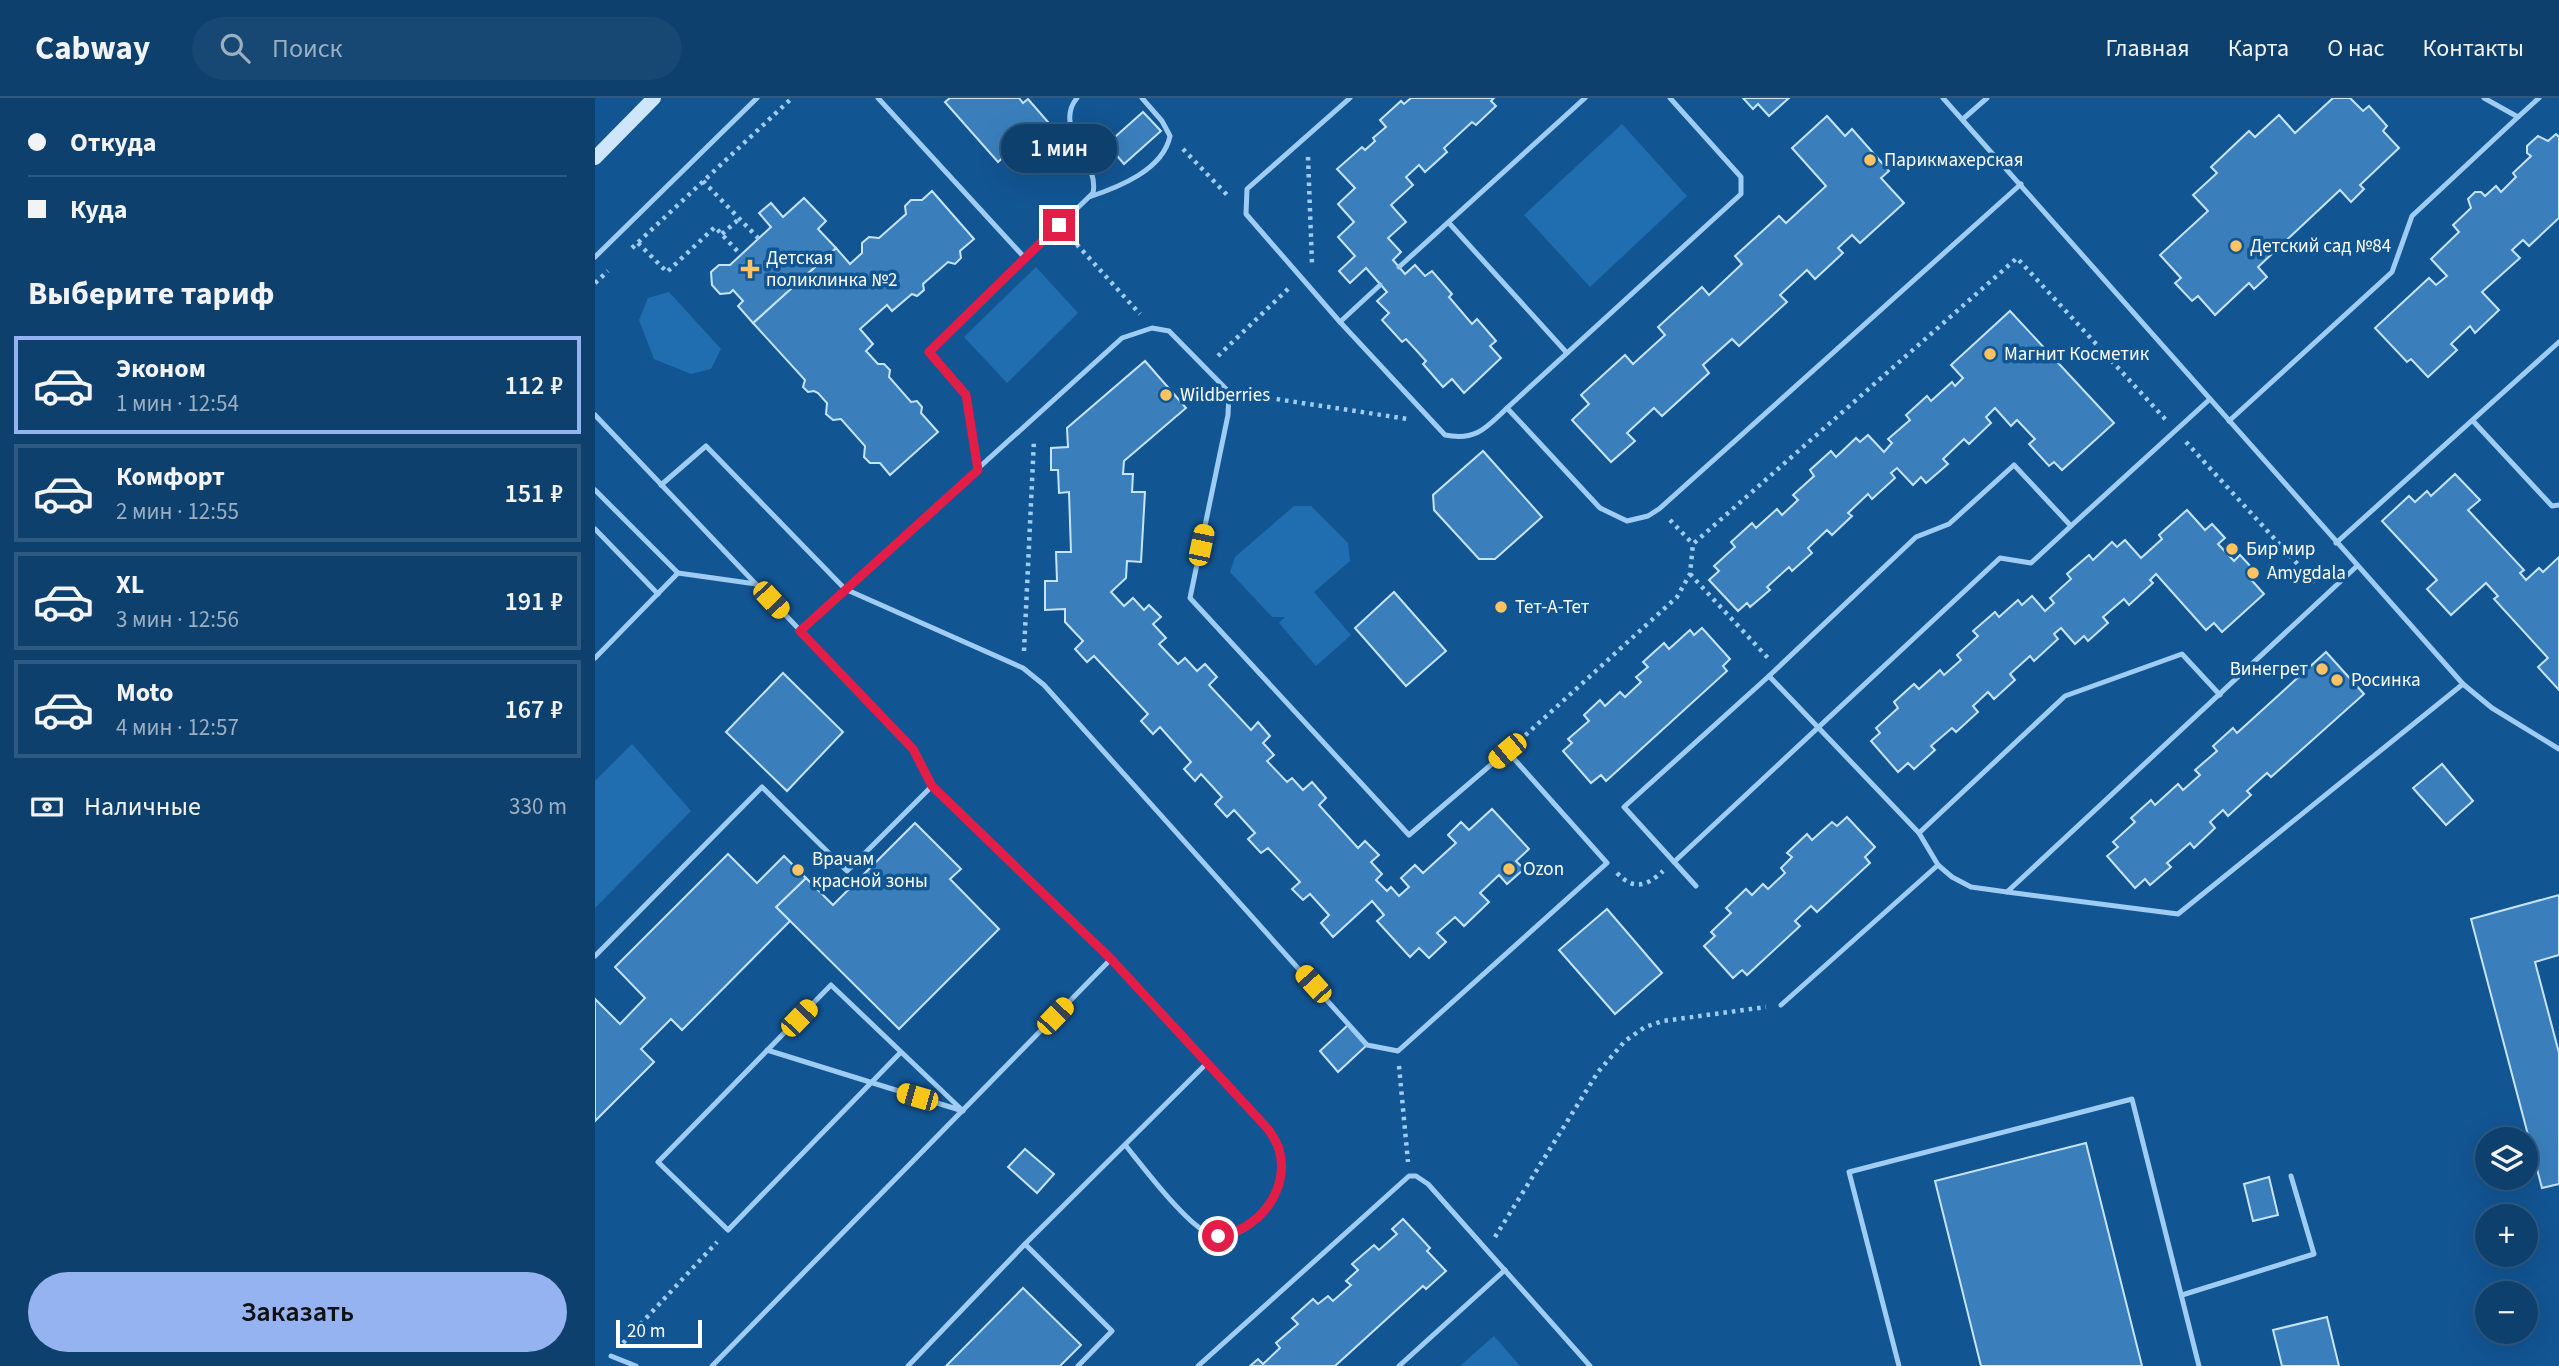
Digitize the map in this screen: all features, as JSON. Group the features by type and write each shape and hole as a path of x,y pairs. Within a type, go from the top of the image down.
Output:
{"main road":[{"path":"595,158 654,98"}],"lane":[{"path":"595,257 757,98"},
{"path":"879,98 1024,257"},
{"path":"978,470 966,395 929,352 1093,193 1094,177 1069,123 1070,105 1076,98"},
{"path":"1089,197 1122,184 1155,163 1167,150 1170,136 1162,121 1142,98"},
{"path":"1350,98 1248,189 1246,214 1340,322 1445,435 1457,438 1480,433 1741,194 1741,177 1669,98"},
{"path":"1399,267 1585,98"},
{"path":"1943,98 2463,684 2492,708 2559,749"},
{"path":"1963,119 1987,98"},
{"path":"2484,98 2518,117"},
{"path":"2229,421 2392,272 2411,216 2539,98"},
{"path":"1507,408 1600,508 1626,521 1648,516 2021,184"},
{"path":"1449,223 1567,353"},
{"path":"1340,322 1380,285"},
{"path":"661,485 706,446 845,589 1023,668 1054,695 1367,1045 1398,1051 1607,863 1507,751 1409,835 1190,598 1228,415 1229,392 1169,331 1152,328 1122,338 845,589 800,631"},
{"path":"2336,543 2559,342"},
{"path":"1674,862 2000,558 2031,563 2210,399"},
{"path":"595,415 913,749 932,786 1111,959 1268,1129 1279,1148 1281,1170 1276,1193 1265,1211 1250,1226 1233,1234 1218,1236 1205,1231 1151,1178 1126,1146"},
{"path":"2473,421 2552,506 2559,505"},
{"path":"1696,886 1625,807 1778,669 1916,537 1949,524 2014,465 2071,526"},
{"path":"595,490 678,573 756,584"},
{"path":"595,529 658,594"},
{"path":"2007,892 2357,566"},
{"path":"595,658 678,573"},
{"path":"1919,833 2065,696 2182,654 2220,695"},
{"path":"1769,677 1919,833 1938,864 1952,877 1971,887 2178,914 2463,684"},
{"path":"595,956 762,786 847,870 932,786"},
{"path":"1781,1005 1938,864"},
{"path":"712,1366 1111,959"},
{"path":"900,1053 728,1230 659,1162 831,985 963,1111"},
{"path":"767,1051 963,1111"},
{"path":"908,1366 1025,1244 1207,1063"},
{"path":"1899,1366 1849,1172 2132,1099 2199,1366"},
{"path":"1199,1366 1409,1177 1416,1176 1428,1184 1590,1366"},
{"path":"2182,1294 2314,1254 2291,1176"},
{"path":"1025,1244 1112,1331 1078,1366"},
{"path":"1399,1366 1505,1270"},
{"path":"611,1356 636,1366"}],"path":[{"path":"629,251 792,98"},
{"path":"1170,136 1246,214"},
{"path":"1307,136 1313,291"},
{"path":"703,181 759,239"},
{"path":"722,234 739,219"},
{"path":"1059,225 1152,328"},
{"path":"638,243 667,272 715,227 741,255"},
{"path":"1507,751 1677,597 1690,574 1693,544 2017,258"},
{"path":"595,284 612,267"},
{"path":"1206,368 1300,277"},
{"path":"1229,392 1434,423"},
{"path":"1023,668 1035,418"},
{"path":"1659,509 1693,544"},
{"path":"1690,574 1778,669"},
{"path":"1607,863 1623,880 1642,886 1651,882 1674,862"},
{"path":"1487,1249 1598,1072 1625,1041 1645,1027 1663,1021 1781,1005"},
{"path":"1398,1051 1409,1177"},
{"path":"611,1356 728,1230"}],"shaded area":[{"path":"1622,124 1687,196 1590,287 1524,215"},
{"path":"1036,267 1078,313 1007,383 964,337"},
{"path":"669,292 721,349 711,369 691,374 654,359 639,320 648,298"},
{"path":"1294,506 1311,506 1348,543 1350,561 1314,592 1351,635 1316,666 1279,623 1285,617 1272,617 1230,572 1235,557"},
{"path":"632,744 691,811 595,908 595,781"},
{"path":"1494,1336 1520,1366 1460,1366"}],"building":[{"path":"950,98 1019,98 1023,103 1028,99 1054,129 1016,162 1008,153 998,162 945,102"},
{"path":"1411,98 1494,98 1491,101 1496,106 1476,125 1472,122 1444,148 1447,152 1425,172 1419,165 1406,177 1413,185 1391,205 1406,222 1388,238 1401,252 1393,260 1405,274 1415,265 1425,276 1432,271 1452,294 1449,297 1472,324 1477,319 1496,341 1490,346 1501,358 1464,393 1452,379 1443,387 1423,364 1426,361 1406,339 1402,342 1382,320 1389,313 1377,301 1387,292 1366,268 1350,283 1339,271 1355,256 1338,237 1354,222 1338,204 1355,188 1337,169 1362,147 1365,150 1375,141 1373,138 1386,127 1380,120 1401,101 1404,104"},
{"path":"1743,98 1789,98 1769,116 1758,104 1753,109"},
{"path":"2333,98 2350,98 2363,111 2369,106 2387,126 2383,131 2399,148 2360,185 2364,189 2351,202 2340,190 2258,267 2267,277 2254,289 2249,283 2215,315 2198,296 2192,301 2175,283 2181,278 2160,255 2208,211 2193,195 2217,173 2211,167 2249,131 2255,137 2279,115 2295,133"},
{"path":"1143,112 1161,131 1124,164 1107,144"},
{"path":"1827,116 1845,136 1852,129 1889,171 1881,178 1904,203 1860,243 1852,235 1838,248 1843,253 1815,279 1807,270 1780,295 1787,302 1739,346 1732,339 1703,365 1709,373 1662,416 1654,408 1627,433 1635,441 1611,462 1572,420 1589,404 1581,395 1625,355 1633,364 1665,335 1658,327 1702,287 1709,295 1742,264 1735,256 1779,216 1786,223 1826,186 1792,148"},
{"path":"2556,134 2559,137 2559,218 2529,246 2523,240 2512,250 2520,258 2482,292 2499,310 2475,333 2470,326 2451,344 2457,350 2428,377 2411,359 2407,362 2375,328 2429,278 2436,285 2447,276 2431,259 2459,232 2453,225 2471,208 2468,199 2475,192 2481,192 2485,196 2496,186 2501,192 2516,177 2513,173 2531,156 2527,153 2527,146 2538,136 2548,141"},
{"path":"932,191 974,239 960,251 961,258 955,264 948,262 923,284 924,290 917,296 912,294 892,311 887,305 860,329 873,344 866,351 878,364 884,364 890,370 889,377 911,402 917,401 922,407 921,413 938,432 890,475 880,463 870,463 864,457 865,446 841,419 833,420 826,414 827,403 818,393 808,392 803,387 805,380 753,323 836,248 850,264 862,253 862,243 869,237 879,238 906,214 905,206 911,200 922,200"},
{"path":"804,198 826,221 818,229 836,248 753,323 738,306 743,301 733,290 720,294 712,285 711,272 719,265 730,265 771,227 759,213 771,203 783,217"},
{"path":"2010,311 2114,423 2062,470 2054,462 2049,466 2029,444 2035,439 2017,420 2011,426 1995,408 1986,417 1991,423 1969,444 1964,439 1943,459 1948,464 1926,483 1921,477 1913,485 1897,468 1891,473 1895,478 1872,499 1868,494 1848,513 1852,516 1832,535 1827,530 1808,548 1812,553 1792,571 1789,567 1767,587 1770,590 1750,607 1747,603 1738,611 1709,580 1719,571 1714,566 1735,547 1731,542 1752,523 1756,528 1777,509 1782,515 1798,500 1793,495 1814,476 1810,470 1831,451 1836,457 1856,438 1860,442 1868,435 1884,452 1892,443 1888,439 1910,420 1906,415 1927,396 1931,401 1952,382 1955,386 1963,378 1951,365"},
{"path":"1145,361 1186,408 1124,461 1123,474 1133,474 1132,492 1145,492 1141,562 1127,561 1126,578 1111,592 1124,606 1133,598 1144,610 1149,605 1161,617 1153,624 1166,638 1159,644 1178,664 1185,658 1197,671 1205,664 1217,677 1209,685 1251,730 1258,722 1270,736 1263,743 1274,755 1267,761 1287,782 1292,778 1303,790 1312,782 1326,798 1319,805 1358,848 1365,841 1379,855 1371,862 1382,874 1376,880 1387,891 1391,887 1399,896 1409,887 1401,878 1415,865 1423,873 1456,843 1448,835 1461,822 1469,830 1492,809 1529,849 1516,861 1524,869 1507,884 1499,875 1480,893 1489,902 1464,926 1455,917 1437,933 1446,942 1429,958 1419,948 1410,957 1377,921 1384,915 1372,901 1333,937 1321,923 1329,915 1310,894 1303,900 1292,889 1300,882 1268,848 1261,853 1248,839 1255,833 1234,810 1227,817 1215,804 1222,797 1201,774 1195,781 1184,769 1191,762 1160,727 1153,734 1141,721 1148,714 1094,656 1087,662 1075,649 1083,641 1065,622 1065,609 1045,610 1045,581 1057,581 1056,552 1071,552 1069,492 1059,493 1058,470 1051,470 1051,448 1068,447 1067,428"},
{"path":"1483,451 1542,517 1495,559 1479,559 1434,510 1433,495"},
{"path":"2455,474 2480,500 2468,510 2524,570 2520,573 2526,580 2539,568 2543,572 2559,557 2559,690 2538,667 2548,658 2494,599 2498,596 2486,583 2451,615 2427,589 2437,580 2382,521 2409,496 2415,502 2427,491 2431,496"},
{"path":"2187,510 2205,530 2212,524 2225,538 2218,544 2234,561 2240,555 2252,568 2246,574 2264,594 2222,632 2214,623 2206,630 2156,574 2150,580 2153,583 2129,605 2124,599 2103,617 2108,623 2088,641 2084,636 2075,644 2061,628 2054,634 2058,639 2034,661 2030,656 2010,674 2015,680 1994,699 1988,692 1973,706 1978,712 1956,732 1952,728 1931,746 1935,750 1914,769 1908,763 1898,772 1871,741 1880,733 1876,728 1898,708 1894,702 1914,684 1919,689 1940,670 1944,675 1961,660 1957,655 1978,636 1973,631 1995,612 1999,617 2018,600 2022,605 2032,596 2045,611 2054,603 2050,598 2071,579 2067,574 2089,555 2093,560 2112,542 2117,547 2125,540 2141,558 2162,539 2159,535"},
{"path":"1394,592 1446,651 1406,686 1355,628"},
{"path":"1702,628 1730,659 1723,666 1727,671 1606,781 1601,775 1591,783 1563,751 1572,743 1568,739 1589,721 1584,715 1600,700 1605,706 1620,692 1625,697 1641,682 1636,677 1648,667 1643,662 1664,643 1669,649 1690,630 1694,635"},
{"path":"2326,652 2364,694 2271,777 2267,773 2247,791 2251,795 2228,816 2223,810 2210,822 2215,828 2194,848 2190,843 2167,863 2171,867 2150,885 2145,879 2135,888 2107,856 2118,847 2113,842 2135,822 2131,818 2151,800 2155,805 2178,784 2183,790 2200,775 2195,770 2217,751 2213,746 2233,728 2237,733"},
{"path":"783,673 843,732 787,791 726,732"},
{"path":"2442,764 2473,801 2446,825 2413,788"},
{"path":"1847,817 1875,847 1865,857 1870,863 1817,912 1811,906 1795,921 1800,926 1747,975 1742,970 1733,978 1704,946 1715,936 1711,932 1731,913 1726,908 1746,889 1752,895 1763,884 1768,889 1785,873 1781,868 1792,857 1787,853 1807,834 1812,840 1832,822 1837,826"},
{"path":"915,823 961,869 950,879 999,929 899,1029 776,907 806,878 833,905"},
{"path":"728,854 757,883 784,856 806,878 776,907 790,921 682,1030 671,1019 641,1049 654,1062 595,1121 595,999 620,1024 645,998 615,967"},
{"path":"2559,895 2559,955 2535,962 2559,1053 2559,1184 2542,1188 2538,1173 2538,1127 2526,1127 2471,919"},
{"path":"1607,909 1662,973 1615,1014 1559,950"},
{"path":"1349,1024 1367,1045 1338,1072 1320,1051"},
{"path":"2086,1143 2142,1366 1981,1366 1935,1181"},
{"path":"1025,1149 1054,1174 1037,1193 1008,1167"},
{"path":"2269,1177 2278,1215 2253,1221 2244,1184"},
{"path":"1403,1219 1430,1248 1427,1251 1446,1271 1426,1289 1423,1286 1335,1366 1250,1366 1258,1359 1263,1364 1280,1348 1276,1343 1298,1324 1292,1318 1313,1299 1318,1304 1328,1296 1333,1301 1351,1285 1346,1281 1358,1270 1352,1264 1374,1245 1379,1250 1397,1234 1392,1229"},
{"path":"1023,1288 1081,1345 1060,1366 946,1366"},
{"path":"2327,1317 2339,1366 2282,1366 2273,1330"}],"place":[{"name":"Парикмахерская","path":"1870,160"},
{"name":"Детский сад №84","path":"2236,246"},
{"name":"Детская поликлинка №2","path":"750,269"},
{"name":"Магнит Косметик","path":"1990,354"},
{"name":"Wildberries","path":"1166,395"},
{"name":"Бир мир","path":"2232,549"},
{"name":"Amygdala","path":"2253,573"},
{"name":"Тет-А-Тет","path":"1501,607"},
{"name":"Винегрет","path":"2322,669"},
{"name":"Росинка","path":"2337,680"},
{"name":"Ozon","path":"1509,869"},
{"name":"Врачам красной зоны","path":"798,870"}],"route":[{"path":"1059,225 929,352 966,395 978,470 800,631 913,749 932,786 1111,959 1268,1129 1279,1148 1281,1170 1276,1193 1265,1211 1250,1226 1233,1234 1218,1236"}]}
